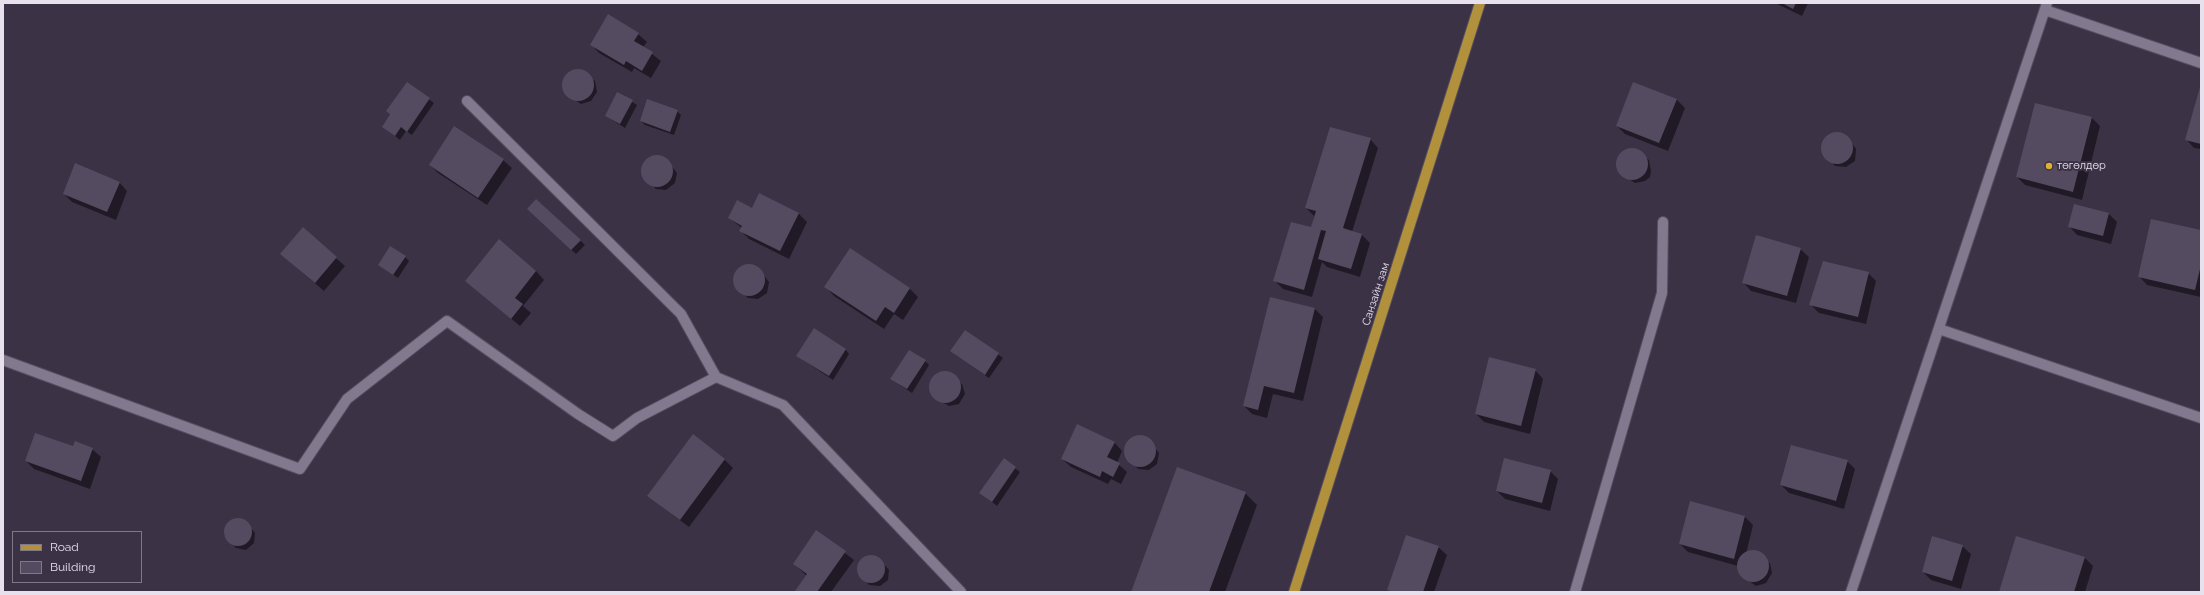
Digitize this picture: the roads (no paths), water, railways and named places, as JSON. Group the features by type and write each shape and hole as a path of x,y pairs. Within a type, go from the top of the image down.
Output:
{"main road":[{"name":"Санзайн зам","path":"1294,592 1480,3"}],"street":[{"path":"1851,592 2046,6 2201,64"},
{"path":"467,101 681,314 716,377 783,405 961,592"},
{"path":"1575,592 1662,293 1663,222"},
{"path":"3,360 300,469 347,399 447,321 578,414 613,436 637,418 716,377"},
{"path":"1939,329 2201,418"}],"place":[{"name":"төгөлдөр","path":"2049,166"}]}
